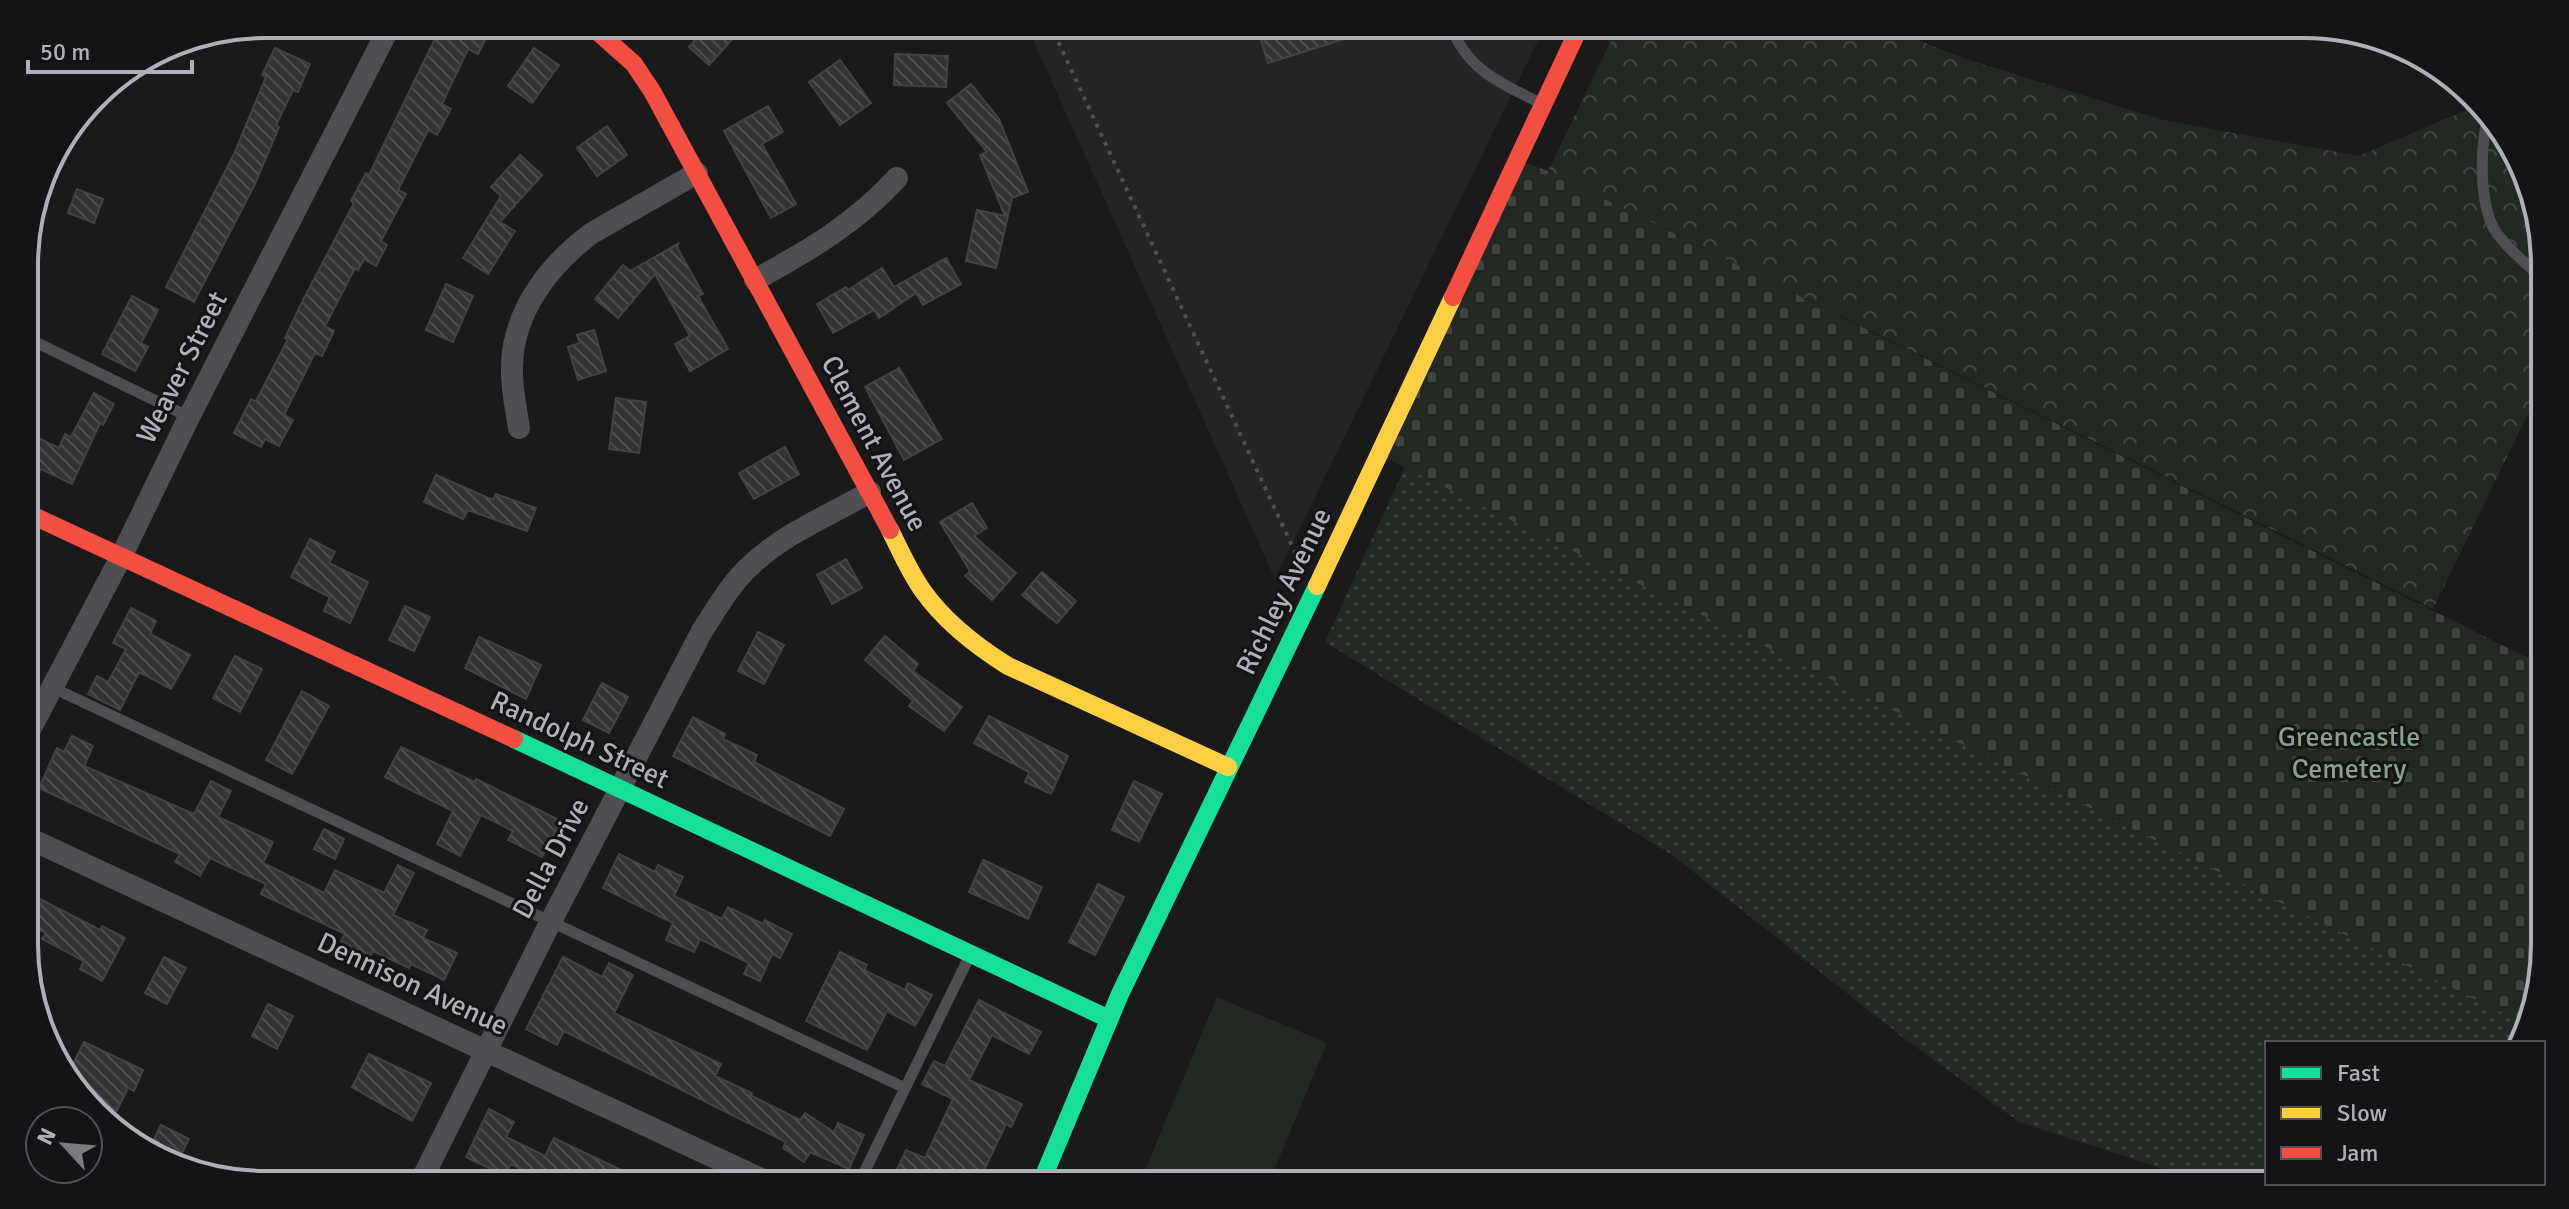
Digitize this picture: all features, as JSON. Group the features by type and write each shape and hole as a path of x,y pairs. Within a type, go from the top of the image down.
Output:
{"street":[{"name":"Weaver Street","path":"38,713 121,557 189,417 384,38"},
{"name":"Clement Avenue","path":"605,38 634,64 652,91 922,590 955,628 1008,666 1228,767"},
{"name":"Richley Avenue","path":"1046,1171 1109,1019 1314,593 1574,38"},
{"path":"519,428 511,367 514,345 524,313 549,273 592,233 697,173"},
{"path":"755,280 826,240 874,203 897,178"},
{"name":"Della Drive","path":"426,1171 485,1049 702,631 730,589 752,564 780,543 870,492"},
{"name":"Randolph Street","path":"38,518 1109,1019"},
{"name":"Dennison Avenue","path":"38,843 744,1171"}],"lane":[{"path":"1455,38 1482,73 1543,104"},
{"path":"2485,129 2482,140 2485,198 2493,227 2531,262"},
{"path":"38,343 189,417"},
{"path":"51,687 905,1088"},
{"path":"865,1171 971,954"}],"path":[{"path":"1056,38 1314,593"}],"shaded area":[{"path":"1032,38 1539,38 1275,579"}],"green space":[{"path":"1612,38 1912,38 1969,60 2163,120 2359,156 2469,109 2501,151 2523,206 2531,265 2531,408 2433,609 1548,171"},
{"name":"Greencastle Cemetery","path":"1516,159 1548,171 2531,660 2531,959 2527,989 2517,1020 1380,455"},
{"path":"1405,467 2517,1020 2514,1031 2509,1041 2265,1041 2265,1171 2170,1171 2019,1122 1901,1036 1672,855 1325,642"},
{"path":"1217,997 1327,1043 1274,1171 1145,1171"}],"building":[{"path":"435,38 486,38 478,54 468,49 442,104 451,109 437,135 428,130 398,190 406,194 381,241 387,245 376,266 364,259 358,270 355,268 325,326 334,331 322,356 315,353 284,415 293,420 279,446 265,439 261,447 234,433 251,399 256,401 288,339 285,338 302,302 354,203 351,201 366,173 369,175"},
{"path":"697,38 733,38 709,65 689,47"},
{"path":"1260,38 1347,38 1268,63"},
{"path":"275,48 310,64 298,92 293,90 276,125 279,127 255,184 194,302 166,287 234,154"},
{"path":"534,48 559,65 532,103 508,86"},
{"path":"895,54 948,56 946,87 894,85"},
{"path":"840,60 871,103 840,125 809,82"},
{"path":"971,84 999,119 1028,192 1012,198 996,268 966,261 977,210 1005,216 980,155 987,152 947,103"},
{"path":"768,106 783,132 762,144 796,204 771,218 724,131"},
{"path":"607,126 627,155 597,176 577,148"},
{"path":"520,155 542,175 500,222 515,231 488,274 463,258 501,196 491,187"},
{"path":"77,189 103,199 94,223 68,213"},
{"path":"678,244 703,294 698,296 728,349 690,371 675,344 690,336 655,274 618,318 595,299 623,265 630,271"},
{"path":"946,258 961,284 923,305 916,293 879,318 874,310 833,333 817,304 846,287 848,290 882,268 894,287"},
{"path":"446,284 473,296 453,342 426,330"},
{"path":"132,296 158,310 141,343 148,347 135,371 102,354"},
{"path":"594,330 606,371 578,380 568,347 580,343 577,335"},
{"path":"899,368 942,439 904,460 865,387"},
{"path":"94,393 114,404 103,425 100,423 72,484 41,469 38,475 38,438 59,448 65,434 71,437"},
{"path":"616,398 646,402 639,453 609,449"},
{"path":"785,447 799,474 754,499 739,473"},
{"path":"436,475 493,500 496,494 536,508 527,531 468,510 463,519 424,502"},
{"path":"972,503 987,528 974,536 1016,573 992,600 965,576 970,571 940,522"},
{"path":"310,539 335,552 329,563 368,582 350,623 324,611 330,597 291,577"},
{"path":"846,559 862,588 832,604 817,575"},
{"path":"1042,572 1076,601 1057,623 1022,595"},
{"path":"405,606 430,617 414,651 389,640"},
{"path":"131,608 156,621 150,634 190,655 171,689 139,672 120,710 88,694 97,676 108,682 126,649 113,643"},
{"path":"758,632 784,645 764,684 738,671"},
{"path":"885,636 918,664 913,671 962,707 944,731 909,706 913,701 865,660"},
{"path":"479,637 541,665 526,699 465,668"},
{"path":"235,656 262,669 240,712 213,698"},
{"path":"602,683 628,697 609,733 583,720"},
{"path":"302,691 329,706 292,774 266,760"},
{"path":"989,716 1068,756 1051,794 1025,782 1029,772 974,743"},
{"path":"693,717 725,734 723,739 757,755 754,762 844,809 830,836 673,756"},
{"path":"72,736 93,746 84,766 194,814 211,781 231,791 218,817 273,842 263,863 324,893 335,870 384,893 398,865 414,873 393,915 427,930 423,938 457,953 444,980 373,951 370,956 341,941 345,934 261,894 266,884 210,858 200,876 175,862 180,854 39,788 57,748 64,752"},
{"path":"401,747 475,782 476,779 561,821 542,857 508,840 513,831 481,815 460,856 437,844 453,811 385,777"},
{"path":"1134,781 1162,794 1139,842 1112,830"},
{"path":"324,829 344,839 335,859 314,849"},
{"path":"619,854 655,872 658,865 683,877 674,896 722,919 728,907 763,924 765,920 792,934 780,958 772,954 760,981 744,974 749,963 700,939 694,952 666,940 673,923 603,888"},
{"path":"983,860 1042,887 1028,919 969,892"},
{"path":"1098,884 1124,897 1095,955 1069,942"},
{"path":"38,898 100,930 102,926 125,938 102,981 80,969 84,961 42,939 46,933 38,929"},
{"path":"840,952 867,965 864,970 905,990 908,983 932,995 915,1026 887,1011 867,1050 806,1021"},
{"path":"164,957 186,968 167,1004 145,993"},
{"path":"563,957 602,977 609,963 633,975 614,1013 721,1064 715,1076 800,1120 805,1113 834,1132 838,1123 864,1135 849,1169 810,1152 804,1162 783,1148 786,1142 564,1031 557,1045 526,1029"},
{"path":"979,1000 1041,1032 1029,1054 992,1035 969,1080 1022,1104 1011,1127 1006,1124 984,1171 896,1171 906,1150 925,1158 953,1099 922,1084 934,1061 945,1066"},
{"path":"268,1004 293,1016 277,1049 252,1036"},
{"path":"84,1042 143,1070 134,1091 128,1088 115,1114 73,1065"},
{"path":"369,1054 431,1083 412,1121 352,1087"},
{"path":"489,1109 514,1122 506,1137 545,1156 554,1138 619,1169 525,1171 511,1164 508,1171 495,1171 466,1157"},
{"path":"161,1125 189,1139 181,1155 153,1142"}],"traffic: fast":[{"path":"1046,1171 1120,994 1317,586"},
{"path":"514,739 1109,1019"}],"traffic: slow":[{"path":"1317,586 1453,297"},
{"path":"890,530 923,591 951,623 984,650 1008,666 1228,767"}],"traffic: jam":[{"path":"605,38 634,64 652,91 890,530"},
{"path":"1453,297 1574,38"},
{"path":"38,518 514,739"}]}
